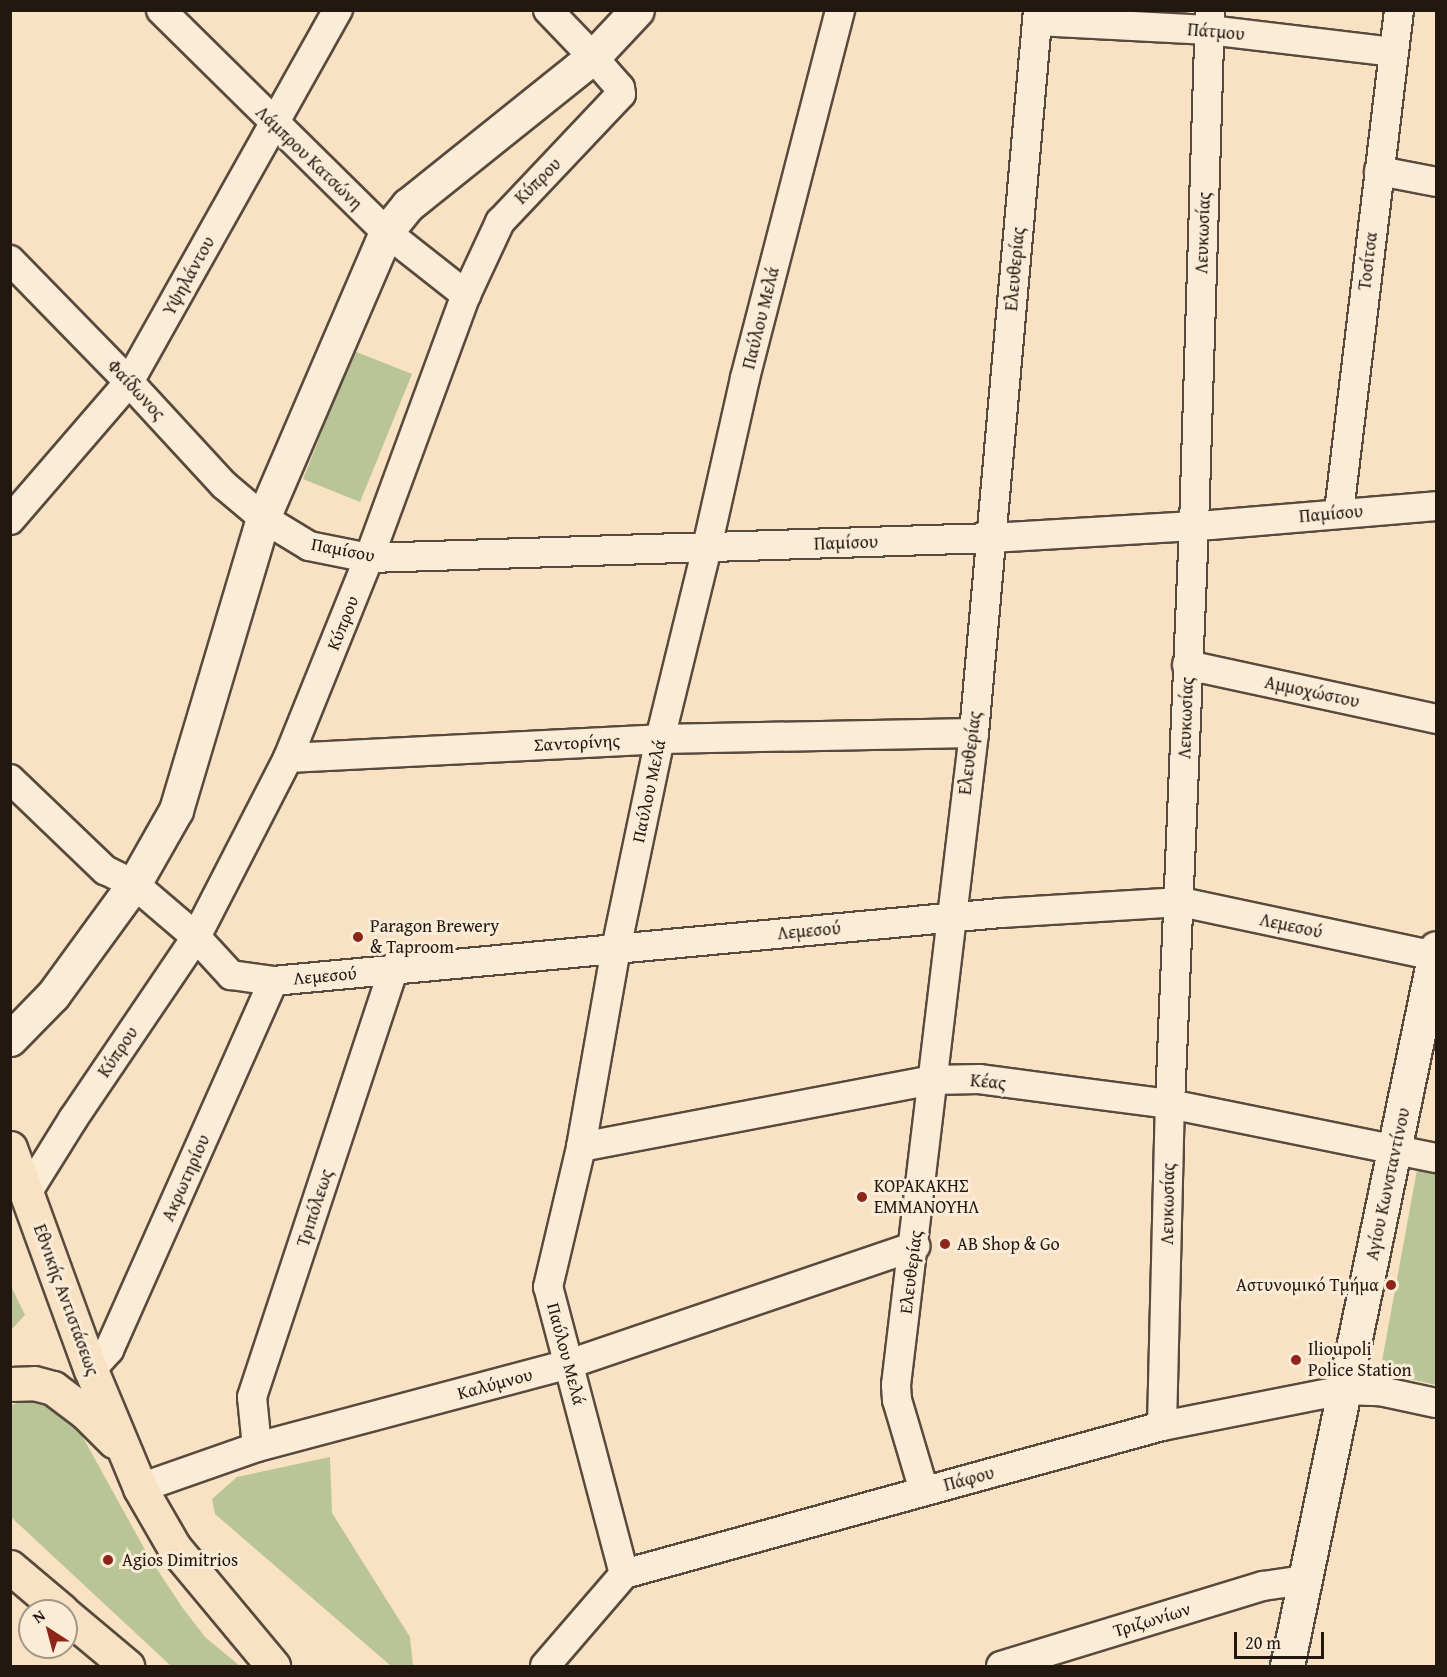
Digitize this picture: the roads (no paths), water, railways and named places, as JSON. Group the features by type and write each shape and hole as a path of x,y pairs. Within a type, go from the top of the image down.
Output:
{"main road":[{"name":"Εθνικής Αντιστάσεως","path":"10,1148 92,1370 140,1488 174,1547 273,1666"},
{"path":"10,1384 34,1383 53,1388 86,1413 124,1451"},
{"path":"10,1553 49,1599"},
{"path":"10,1567 48,1599"},
{"path":"78,1625 124,1665"}],"street":[{"name":"Λάμπρου Κατσώνη","path":"160,10 386,232 466,295"},
{"name":"Υψηλάντου","path":"10,520 129,382 338,10"},
{"path":"548,10 593,57"},
{"path":"10,1039 53,995 134,884 177,810 263,518 386,232 408,205 593,57 637,10"},
{"name":"Παύλου Μελά","path":"624,1574 548,1287 580,1147 616,949 660,739 707,548 745,378 840,10"},
{"name":"Τοσίτσα","path":"1339,512 1399,10"},
{"name":"Πάτμου","path":"1038,16 1210,20 1394,52"},
{"name":"Ελευθερίας","path":"924,1491 897,1400 896,1385 915,1246 950,918 974,733 1038,16"},
{"name":"Λευκωσίας","path":"1162,1426 1170,1104 1181,902 1210,20"},
{"name":"Κύπρου","path":"27,1193 73,1119 196,937 288,758 369,558 466,295 500,222 621,94 620,88 593,57"},
{"path":"1378,171 1437,182"},
{"name":"Φαίδωνος","path":"10,260 129,382 224,485 263,518"},
{"name":"Παμίσου","path":"263,518 309,546 369,558 991,538 1194,526 1339,512 1437,506"},
{"name":"Αμμοχώστου","path":"1187,666 1437,719"},
{"name":"Σαντορίνης","path":"288,758 660,739 974,733"},
{"name":"Λεμεσού","path":"10,779 105,870 134,884 196,937 231,975 273,981 950,918 1181,902 1436,953"},
{"name":"Αγίου Κωνσταντίνου","path":"1287,1666 1436,953"},
{"name":"Τριπόλεως","path":"257,1447 252,1397 393,970"},
{"name":"Ακρωτηρίου","path":"92,1370 110,1350 273,981"},
{"name":"Κέας","path":"580,1147 933,1080 979,1079 1170,1104 1437,1158"},
{"name":"Καλύμνου","path":"140,1488 257,1447 569,1364 915,1246"},
{"name":"Πάφου","path":"624,1574 1162,1426 1344,1390 1380,1391 1437,1402"},
{"path":"545,1666 624,1574"},
{"name":"Τριζωνίων","path":"1001,1666 1263,1586 1304,1580"}],"place":[{"name":"Paragon Brewery & Taproom","path":"358,937"},
{"name":"ΚΟΡΑΚΑΚΗΣ ΕΜΜΑΝΟΥΗΛ","path":"862,1197"},
{"name":"ΑΒ Shop & Go","path":"945,1244"},
{"name":"Αστυνομικό Τμήμα","path":"1391,1285"},
{"name":"Ilioupoli Police Station","path":"1296,1360"},
{"name":"Agios Dimitrios","path":"108,1560"}]}
